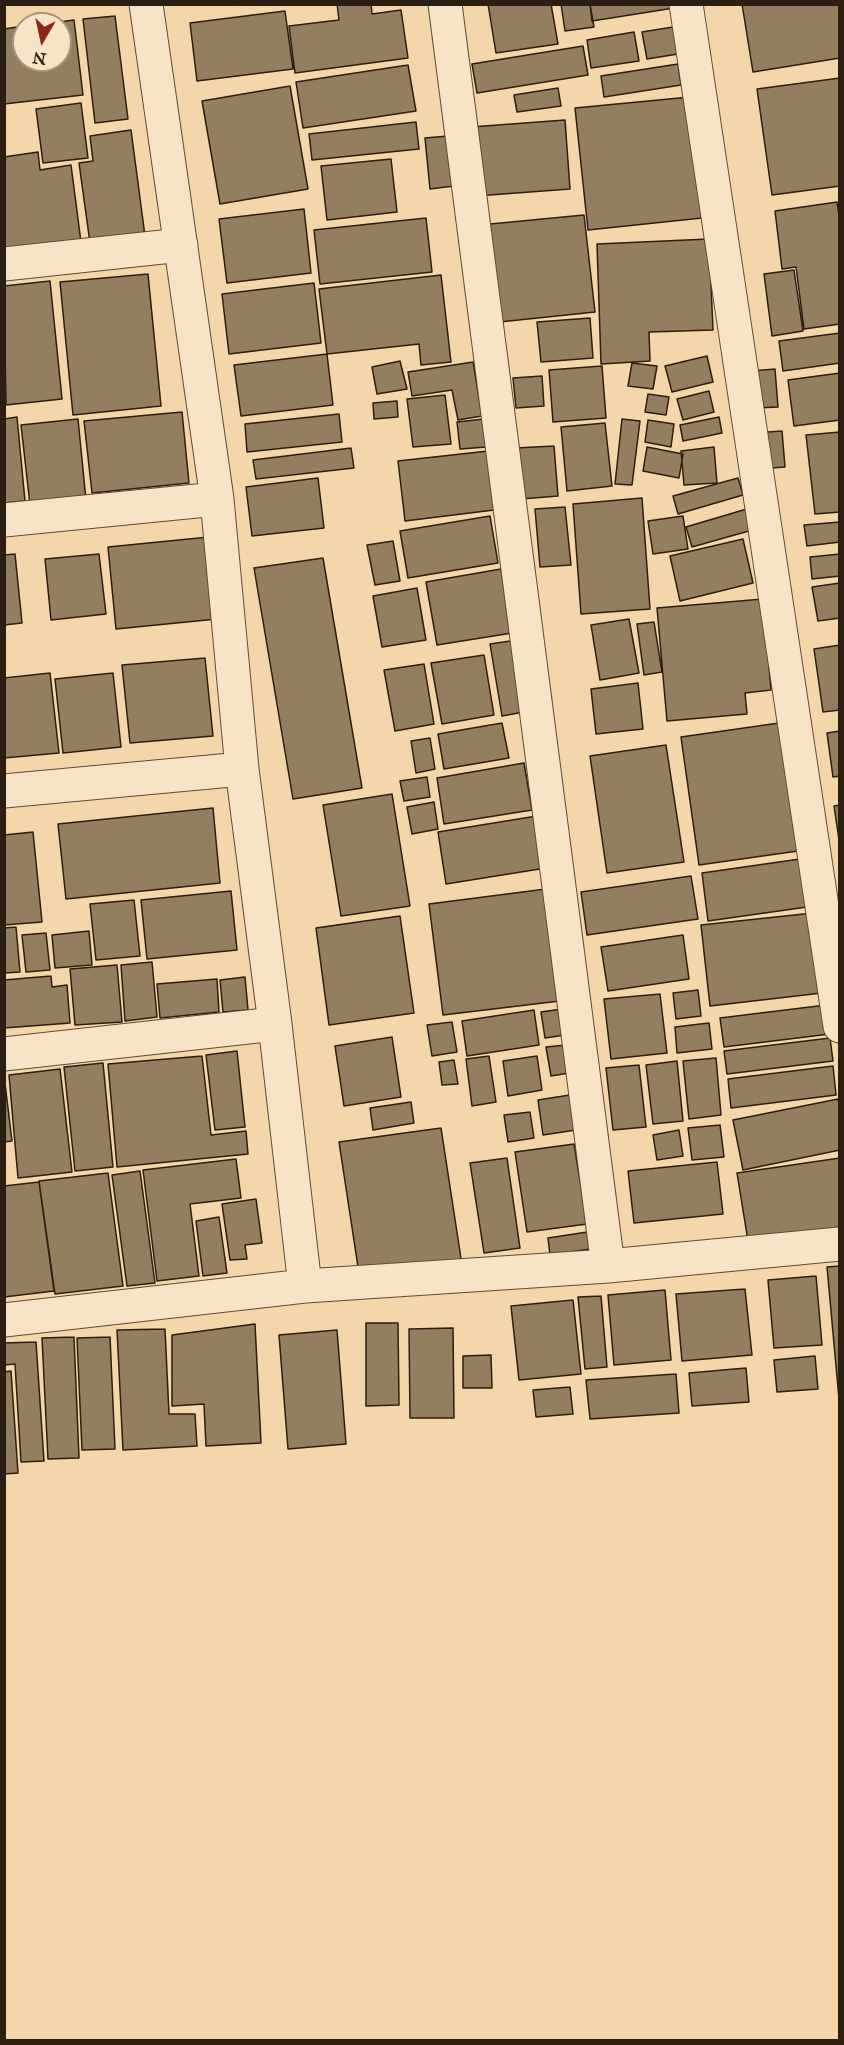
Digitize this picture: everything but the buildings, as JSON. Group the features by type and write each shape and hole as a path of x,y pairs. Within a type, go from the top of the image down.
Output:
{"street":[{"path":"146,4 217,499 242,770 275,1024 305,1286"},
{"path":"445,4 608,1266"},
{"path":"686,4 840,1026"},
{"path":"4,264 181,244"},
{"path":"4,519 217,499"},
{"path":"4,791 242,770"},
{"path":"4,1054 275,1024"},
{"path":"4,1320 305,1286 608,1266 840,1244"}]}
